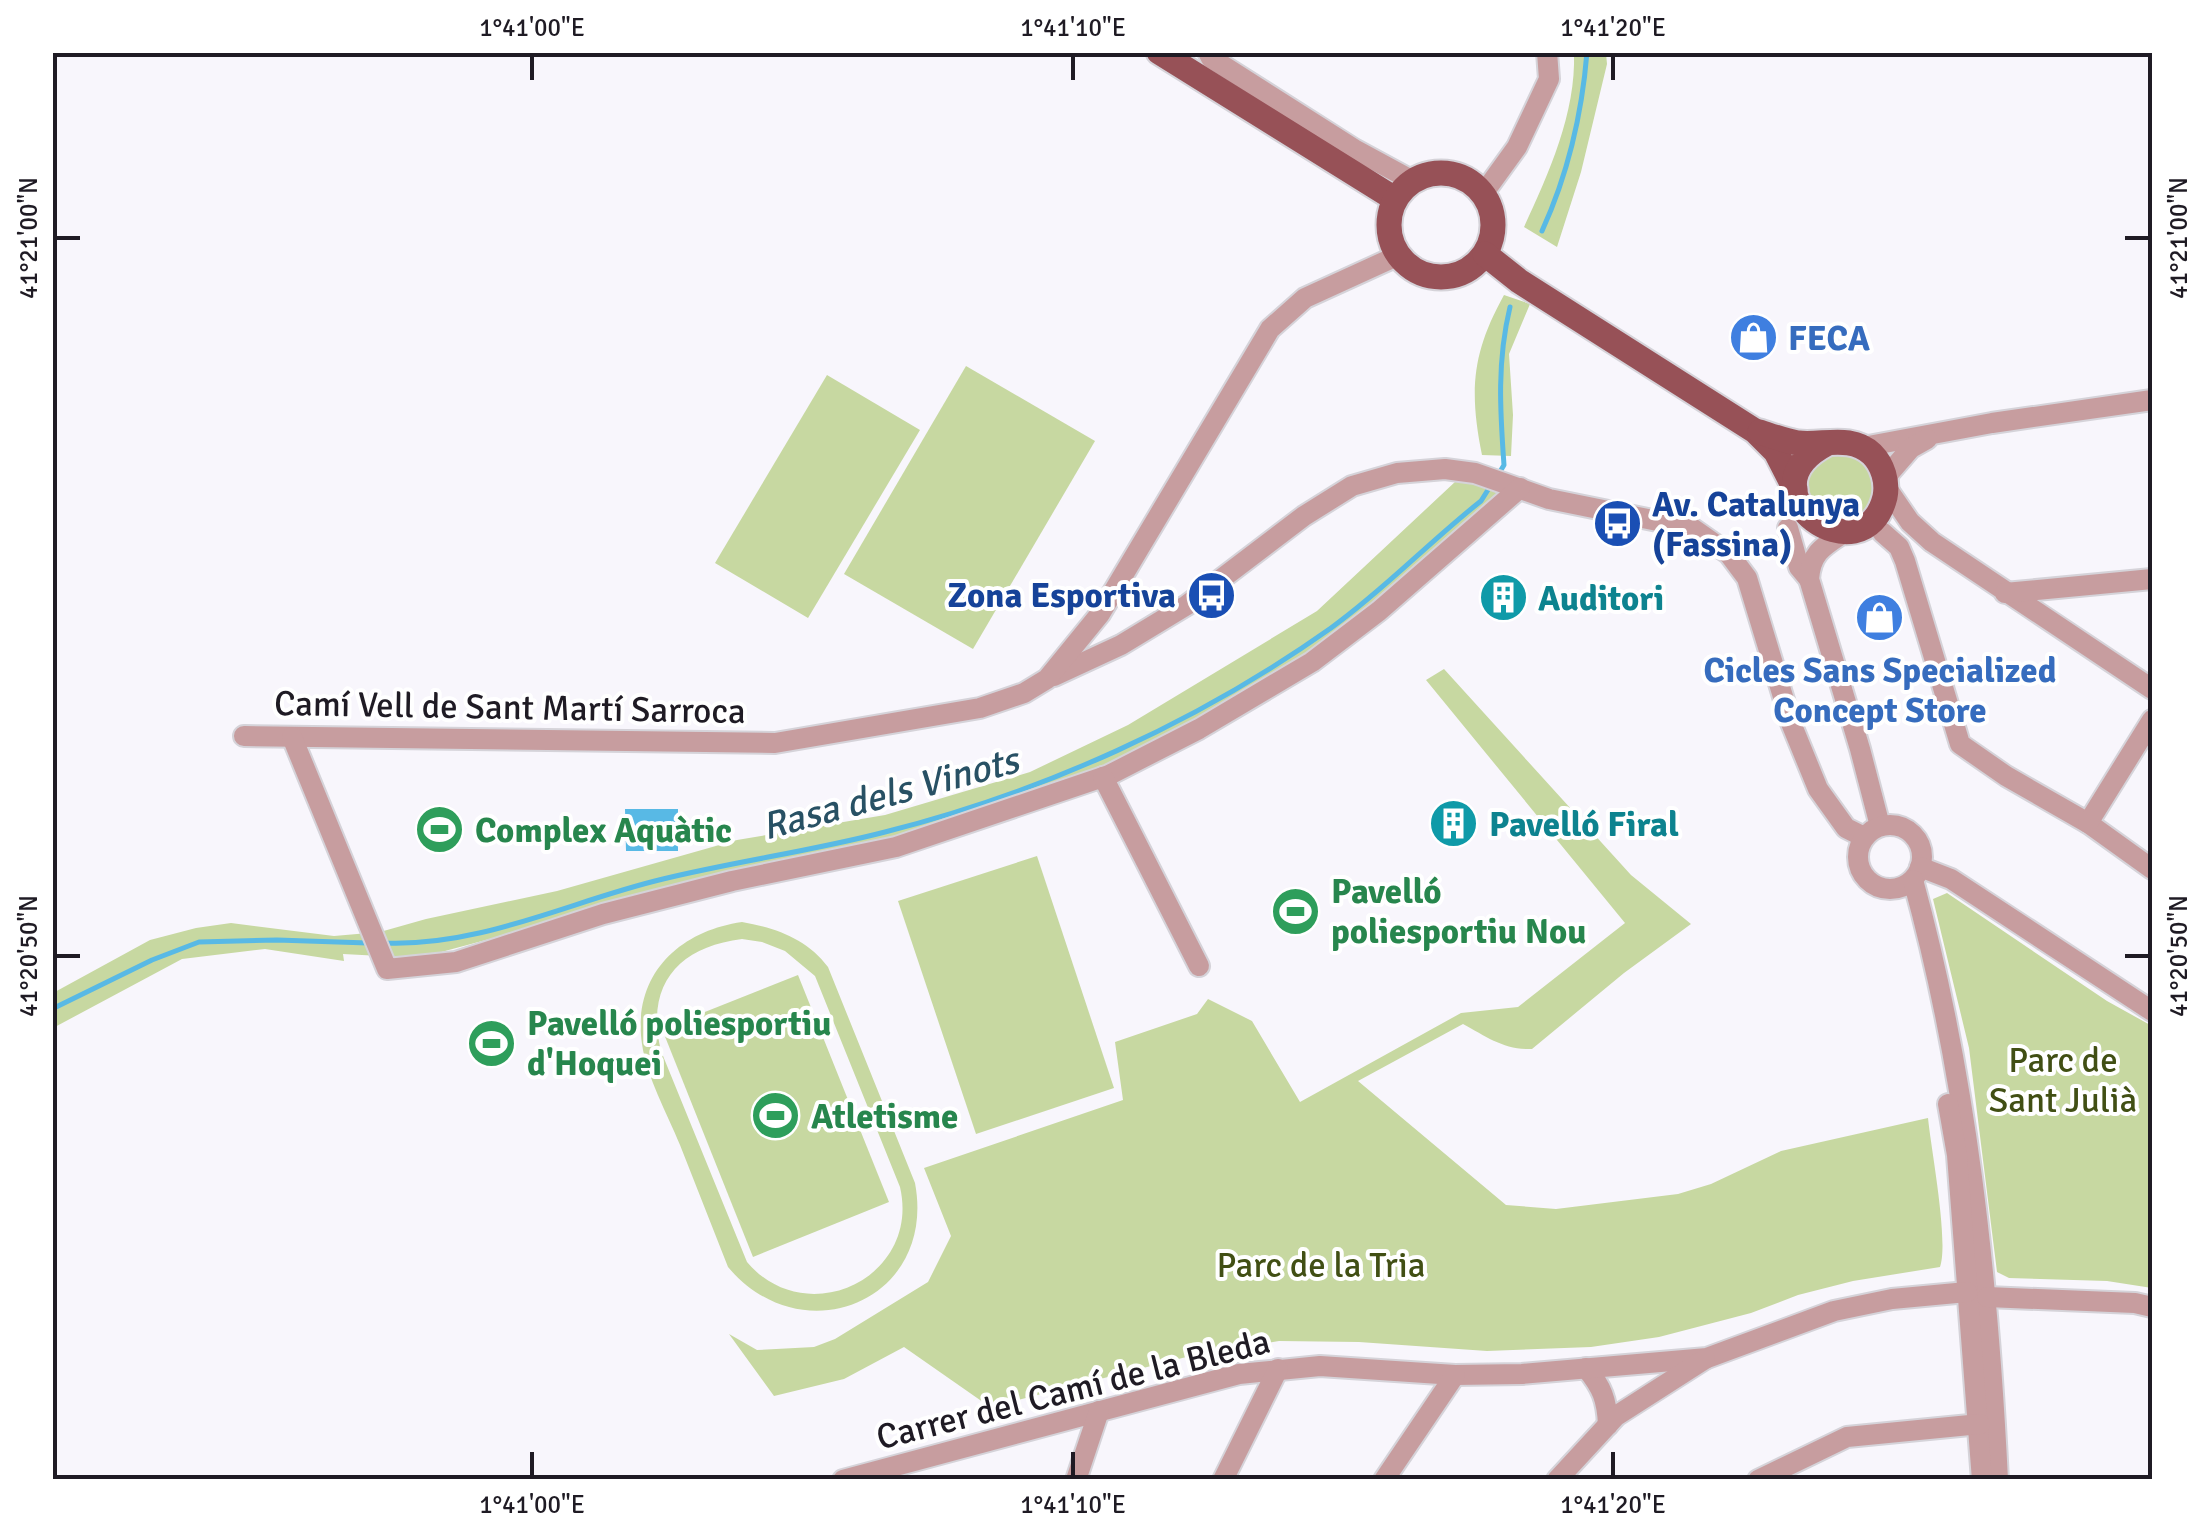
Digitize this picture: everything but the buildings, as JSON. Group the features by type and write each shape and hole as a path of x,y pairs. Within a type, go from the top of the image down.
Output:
{"main road":[{"path":"1159,52 1404,190"},
{"path":"1427,174 1449,174 1467,180 1483,194 1492,213 1492,236 1485,254 1467,271 1433,278 1412,270 1397,256 1390,242 1388,218 1404,190 1427,174"},
{"path":"1485,254 1519,280 1755,431 1776,452 1810,521 1832,531 1861,531 1878,512 1886,482 1881,466 1863,447 1838,442 1797,443 1755,431"},
{"path":"1788,528 1803,462 1826,444"}],"street":[{"path":"1483,194 1517,147 1549,79 1547,52"},
{"path":"1210,55 1354,149 1404,190"},
{"path":"1048,679 1100,614 1270,329 1306,298 1397,256"},
{"path":"1863,447 2152,400"},
{"path":"1945,431 1911,448 1886,482 1910,522 2005,593 2152,689"},
{"path":"1048,679 1120,644 1187,604 1304,516 1352,486 1398,473 1445,469 1475,473 1550,499 1692,528 1729,554 1747,578 1791,723 1818,789 1846,828 1872,832 1900,827 1916,838 1922,857 1912,878 1957,1154 1998,1480"},
{"path":"292,736 387,969 456,962 603,914 896,846 1103,777 1199,728 1312,662 1379,611 1520,488"},
{"path":"1788,528 1799,567 1809,578"},
{"path":"1940,548 1861,531 1816,550 1810,564 1809,578 1860,749 1872,832 1857,857 1864,877 1881,888 1912,878 1950,878 2152,1011"},
{"path":"1861,531 1899,547 1960,744 2006,776 2088,823 2152,869"},
{"path":"1910,578 1914,564 1940,548"},
{"path":"2005,593 2152,579"},
{"path":"1100,614 1120,644"},
{"path":"1094,658 1100,614"},
{"path":"1086,631 1094,658"},
{"name":"Camí Vell de Sant Martí Sarroca","path":"244,736 775,743 980,708 1024,694 1048,679"},
{"path":"2088,823 2152,720"},
{"path":"1103,777 1199,966"},
{"name":"Carrer del Camí de la Bleda","path":"859,1478 1238,1374 1278,1368 1360,1367 1455,1375 1522,1374 1707,1358 1834,1311 1927,1294 2135,1303 2152,1307"},
{"path":"1977,1294 1982,1480"},
{"path":"1557,1480 1616,1416 1707,1358"},
{"path":"1224,1480 1278,1368"},
{"path":"1586,1368 1607,1402 1608,1424"},
{"path":"1384,1480 1455,1375"},
{"path":"1076,1480 1099,1411"},
{"path":"1758,1480 1847,1437 1980,1424"}],"green space":[{"path":"1574,53 1606,53 1607,64 1581,172 1557,247 1524,227 1566,120"},
{"path":"1504,295 1530,304 1509,354 1511,456 1482,455 1475,411 1476,372 1485,335"},
{"path":"966,366 1095,441 973,649 844,574"},
{"path":"827,375 920,430 808,618 715,563"},
{"path":"1828,453 1861,456 1878,487 1861,518 1837,522 1809,501 1810,474"},
{"path":"1456,481 1482,485 1497,493 1333,636 1197,721 1078,777 943,826 597,910 419,958 343,954 344,961 265,949 182,959 53,1028 53,993 150,940 231,923 334,936 380,932 557,891 737,840 885,815 1030,772 1128,725 1317,611"},
{"name":"Parc de la Tria","path":"1444,669 1631,875 1691,924 1532,1049 1504,1045 1463,1024 1358,1081 1506,1205 1556,1209 1678,1194 1711,1184 1781,1151 1928,1118 1941,1217 1940,1267 1853,1281 1659,1337 1591,1347 1487,1351 1279,1341 1198,1354 990,1407 904,1347 844,1379 774,1396 729,1334 757,1350 814,1347 835,1339 928,1282 951,1236 924,1168 1123,1100 1115,1042 1197,1014 1208,999 1252,1021 1300,1102 1461,1013 1518,1007 1625,923 1426,680"},
{"path":"1037,856 1114,1088 976,1134 898,901"},
{"name":"Parc de Sant Julià","path":"1947,893 2107,1001 2152,1026 2152,1288 2107,1281 2009,1278 1997,1272 1969,1048 1933,899"},
{"path":"742,922 779,931 801,942 828,967 915,1183 916,1224 906,1258 885,1284 858,1302 826,1310 792,1308 758,1294 728,1267 653,1082 642,1044 641,1019 653,977 680,946 719,927","holes":["742,939 785,951 815,976 900,1187 902,1219 893,1247 876,1269 854,1285 827,1293 799,1293 771,1283 747,1262 661,1051 658,1007 672,973 684,961 719,943"]},
{"name":"Atletisme","path":"798,975 889,1202 753,1257 662,1029"}],"water":[{"path":"625,809 678,809 678,851 626,851"}],"waterway":[{"path":"1542,231 1572,143 1587,52"},
{"name":"Rasa dels Vinots","path":"1498,475 1504,465 1501,366 1510,307"},
{"name":"Rasa dels Vinots","path":"384,943 456,938 491,930 663,879 830,845 944,816 1060,775 1173,724 1331,628 1481,501 1491,485"},
{"name":"Rasa dels Vinots","path":"52,1009 152,960 199,942 368,943"}],"place":[{"name":"FECA","path":"1753,338"},
{"name":"Av. Catalunya (Fassina)","path":"1617,524"},
{"name":"Zona Esportiva","path":"1211,595"},
{"name":"Auditori","path":"1503,598"},
{"name":"Cicles Sans Specialized Concept Store","path":"1880,618"},
{"name":"Pavelló Firal","path":"1454,824"},
{"name":"Complex Aquàtic","path":"440,830"},
{"name":"Pavelló poliesportiu Nou","path":"1296,911"},
{"name":"Pavelló poliesportiu d'Hoquei","path":"492,1043"},
{"name":"Atletisme","path":"776,1116"}]}
